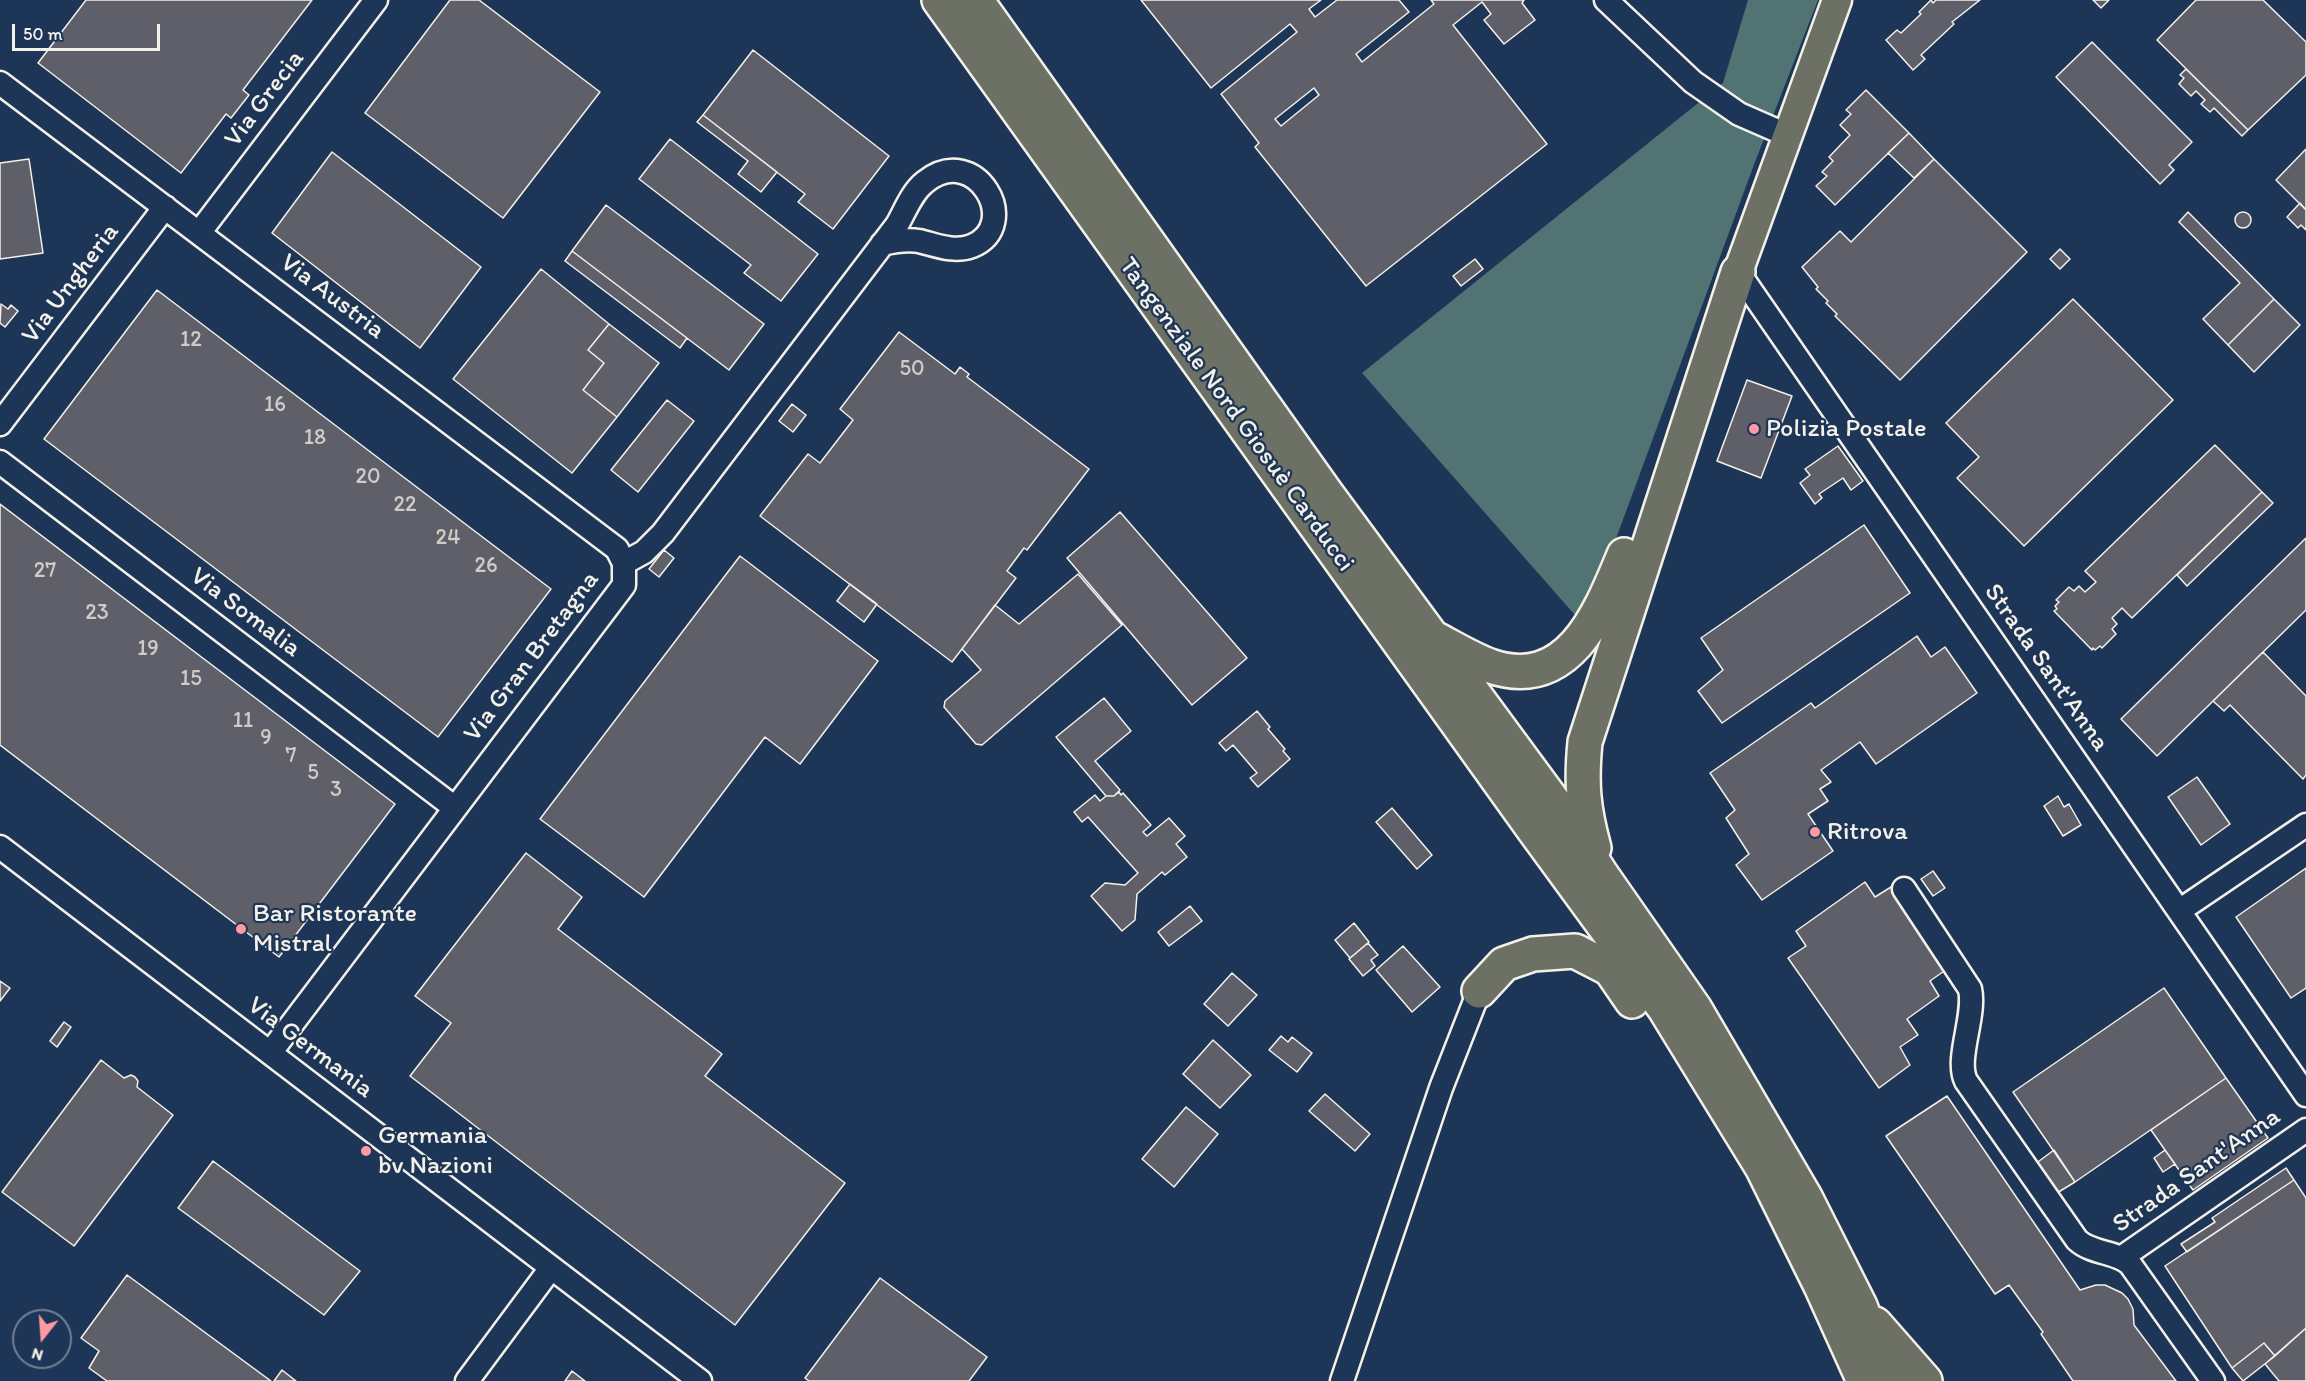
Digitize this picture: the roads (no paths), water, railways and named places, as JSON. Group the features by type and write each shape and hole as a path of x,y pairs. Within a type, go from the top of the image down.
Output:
{"highway":[{"name":"Tangenziale Nord Giosuè Carducci","path":"939,0 1665,1009 1762,1167 1821,1286 1864,1381"},
{"name":"Tangenziale Nord Giosuè Carducci","path":"976,0 1430,636 1561,813 1701,1019 1805,1197 1860,1306"},
{"path":"1430,636 1490,666 1515,671 1540,669 1562,659 1584,637 1604,605 1738,272"},
{"path":"1601,874 1584,811 1581,779 1585,742 1738,272"},
{"path":"1479,991 1504,964 1533,954 1575,951 1610,969 1692,1087 1721,1101"},
{"path":"1860,1306 1889,1381"},
{"path":"1860,1306 1925,1381"}],"main road":[{"path":"1738,272 1837,0"}],"street":[{"name":"Via Grecia","path":"200,232 376,0"},
{"path":"1606,0 1693,82 1739,114 1786,135"},
{"name":"Via Austria","path":"0,83 617,549 624,563"},
{"name":"Via Gran Bretagna","path":"270,1053 624,585 624,563 644,552 663,533 882,244 923,184 937,174 957,171 974,176 984,185 990,196 994,210 993,222 987,234 974,245 961,249 946,248 900,240 882,244"},
{"name":"Via Ungheria","path":"0,424 165,207"},
{"name":"Strada Sant'Anna","path":"1738,272 2306,1095"},
{"name":"Via Somalia","path":"0,462 455,808"},
{"path":"2179,911 2306,825"},
{"name":"Via Germania","path":"0,847 700,1381"},
{"name":"Strada Sant'Anna","path":"1904,889 1970,989 1972,1004 1963,1064 1966,1080 2077,1240 2088,1248 2121,1258 2133,1268 2213,1381"},
{"path":"1342,1381 1441,1088 1479,991"},
{"name":"Strada Sant'Anna","path":"2121,1258 2306,1130"},
{"path":"466,1381 551,1268"}],"place":[{"name":"Polizia Postale","path":"1754,429"},
{"name":"Ritrova","path":"1815,832"},
{"name":"Bar Ristorante Mistral","path":"241,929"},
{"name":"Germania bv Nazioni","path":"366,1151"}]}
